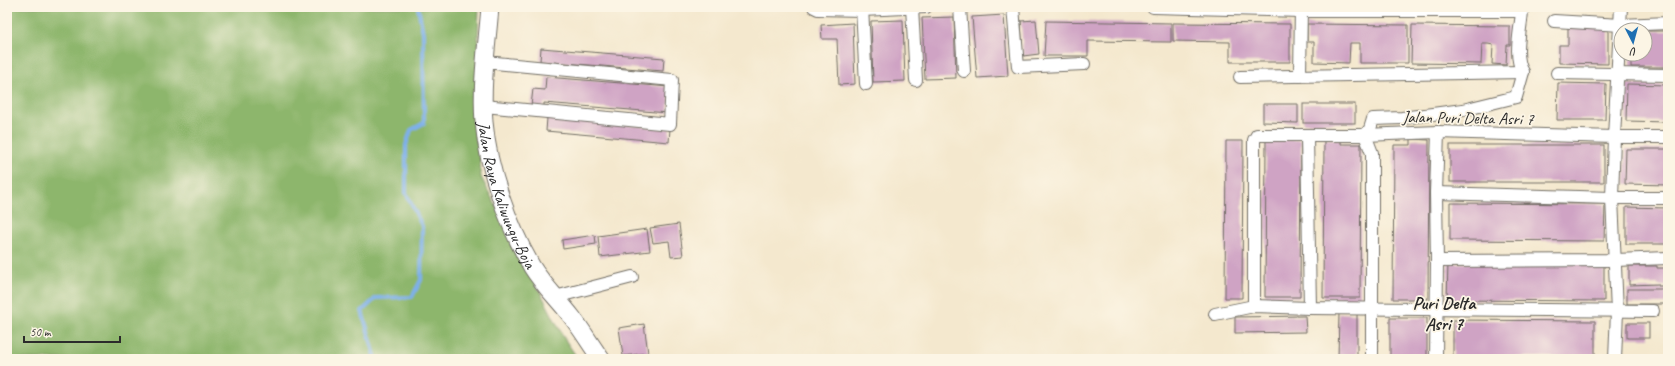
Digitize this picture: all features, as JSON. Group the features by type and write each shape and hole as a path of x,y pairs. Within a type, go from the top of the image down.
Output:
{"main road":[{"name":"Jalan Raya Kaliwungu-Boja","path":"490,7 485,62 484,106 487,149 494,176 521,246 533,268 555,298 572,316 601,359"}],"street":[{"path":"814,7 825,9 926,7"},
{"path":"912,7 916,80"},
{"path":"960,7 964,71"},
{"path":"1013,7 1018,67 1084,64"},
{"path":"1153,7 1522,11 1518,45 1519,67 1523,72"},
{"path":"1620,7 1621,22"},
{"path":"862,8 866,84"},
{"path":"1300,76 1301,9"},
{"path":"1554,21 1613,25"},
{"path":"1653,24 1668,23"},
{"path":"484,106 670,124 672,80 485,62"},
{"path":"1615,359 1617,311 1612,198 1617,62"},
{"path":"1240,77 1523,72"},
{"path":"1372,359 1372,153 1365,135 1370,129 1373,119 1402,118 1463,110 1516,97 1523,72"},
{"path":"1557,73 1668,75"},
{"path":"1436,359 1436,192 1438,132"},
{"name":"Jalan Puri Delta Asri 7","path":"1254,306 1254,140 1257,135 1365,135 1438,132 1668,137"},
{"path":"1307,134 1310,308"},
{"path":"1436,192 1612,198 1668,198"},
{"path":"1437,261 1615,260 1668,258"},
{"path":"555,298 632,277"},
{"path":"1215,314 1254,306 1310,308 1373,307 1652,311"}],"green space":[{"path":"7,7 479,7 476,98 481,177 564,338 578,359 7,359"}],"building":[{"path":"1668,7 1668,9 1628,8"},
{"path":"1004,15 1008,76 977,78 972,17"},
{"path":"954,17 956,78 925,79 922,18"},
{"path":"903,20 905,81 873,82 871,21"},
{"path":"1036,20 1039,54 1023,56 1021,21"},
{"path":"1046,21 1171,23 1171,42 1088,41 1088,56 1044,56"},
{"path":"853,23 855,84 839,85 837,39 822,39 821,25"},
{"path":"1173,23 1290,24 1290,62 1230,62 1230,42 1173,41"},
{"path":"1307,24 1408,25 1408,63 1360,63 1360,43 1350,43 1349,63 1314,62 1314,42 1307,42"},
{"path":"1412,25 1510,26 1510,45 1507,45 1506,65 1492,64 1493,45 1488,44 1482,44 1481,64 1411,63"},
{"path":"1568,27 1608,27 1608,64 1559,63 1559,45 1568,45"},
{"path":"1653,31 1668,31 1668,67 1631,67 1631,62 1653,62"},
{"path":"541,48 664,58 663,71 540,61"},
{"path":"546,77 670,87 668,113 544,103 544,107 531,106 533,89 545,90"},
{"path":"1558,83 1606,84 1605,120 1557,120"},
{"path":"1627,84 1668,85 1668,122 1626,121"},
{"path":"1263,104 1298,104 1298,123 1263,122"},
{"path":"1303,104 1355,104 1355,123 1303,123"},
{"path":"547,118 670,129 669,142 546,131"},
{"path":"1324,139 1341,139 1341,144 1361,144 1360,298 1323,298"},
{"path":"1411,139 1429,140 1428,299 1393,299 1394,145 1411,145"},
{"path":"1266,140 1301,140 1300,297 1265,297"},
{"path":"1226,141 1243,141 1242,298 1225,298"},
{"path":"1450,145 1604,145 1604,182 1450,182"},
{"path":"1626,149 1668,149 1668,185 1625,184"},
{"path":"1450,203 1605,204 1604,241 1450,240"},
{"path":"1626,207 1668,208 1668,244 1626,244"},
{"path":"679,224 683,256 671,257 669,241 653,243 650,228"},
{"path":"647,229 650,251 600,257 598,236"},
{"path":"595,235 596,244 563,249 562,240"},
{"path":"1448,263 1604,264 1604,301 1447,300"},
{"path":"1629,266 1657,266 1657,268 1668,268 1668,286 1658,286 1658,284 1629,285"},
{"path":"1627,289 1668,289 1668,304 1627,304"},
{"path":"1339,313 1357,314 1357,359 1338,359"},
{"path":"1305,316 1306,332 1235,333 1235,317"},
{"path":"1390,318 1427,318 1427,359 1390,359"},
{"path":"1453,320 1595,321 1595,357 1453,357"},
{"path":"1627,323 1649,323 1649,338 1627,338"},
{"path":"644,324 648,353 623,356 619,328"}],"waterway":[{"path":"376,359 362,311 376,298 412,297 421,280 422,226 406,193 406,145 411,130 424,123 423,33 418,7"}],"district":[{"name":"Puri Delta Asri 7","path":"1444,313"}]}
